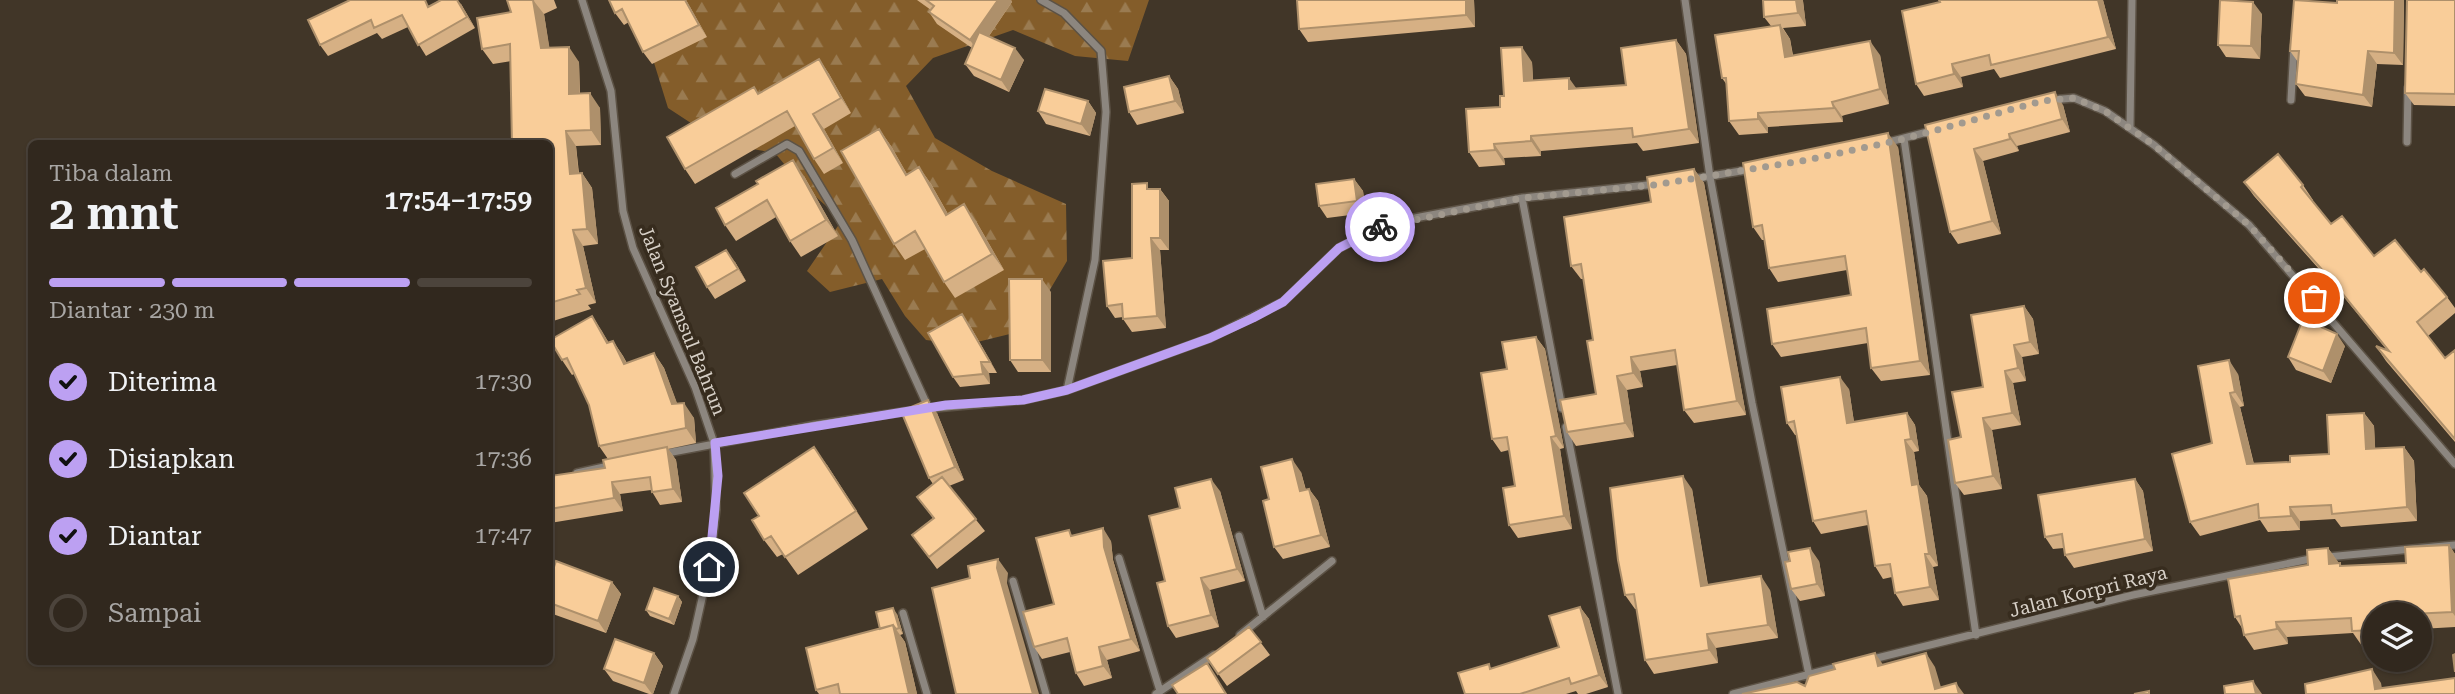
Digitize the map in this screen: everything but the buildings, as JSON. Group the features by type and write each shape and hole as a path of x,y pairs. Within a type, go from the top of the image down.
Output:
{"street":[{"name":"Jalan Syamsul Bahrun","path":"582,0 611,91 623,211 633,248 695,387 715,443 717,498 709,567 693,639 674,694"},
{"path":"1041,0 1064,13 1101,51 1105,86 1106,112 1096,260 1067,390"},
{"path":"1685,0 1710,177 1752,403 1813,694"},
{"path":"2130,127 2132,0"},
{"path":"2291,100 2294,37"},
{"path":"2407,142 2409,77"},
{"path":"2042,101 2074,98 2105,111 2130,127 2249,225 2455,464"},
{"path":"1880,144 1941,128"},
{"path":"1904,139 1976,635"},
{"path":"735,174 787,144 799,151 852,240 928,408"},
{"path":"1688,180 1759,169"},
{"path":"651,457 715,443 928,408 1023,400 1067,390 1210,338 1253,318 1283,302 1339,248 1368,231 1401,220 1522,198 1665,183"},
{"path":"1522,198 1618,694"},
{"path":"562,476 626,462"},
{"path":"1239,536 1262,617"},
{"name":"Jalan Korpri Raya","path":"1859,662 2133,595 2292,561 2455,545"},
{"path":"1119,558 1158,693 1223,648"},
{"path":"1233,640 1332,561"},
{"path":"1013,580 1046,694"},
{"path":"903,613 927,694"},
{"path":"1733,694 1846,665"}],"green space":[{"path":"621,0 1149,0 1128,61 1075,56 1013,30 933,58 906,86 935,138 992,171 1066,204 1067,261 1026,330 965,345 926,340 905,316 882,279 830,292 807,271 842,220 800,183 775,153 723,144 668,108 651,53"}],"way so far":[{"path":"1380,227 1415,217 1522,198 1654,185 1807,160 1904,139 2042,101 2074,98 2105,111 2154,145 2249,225 2314,298"}],"route":[{"path":"709,567 718,476 715,443 946,405 1023,400 1067,390 1210,338 1253,318 1292,295 1339,248 1380,227"}]}
